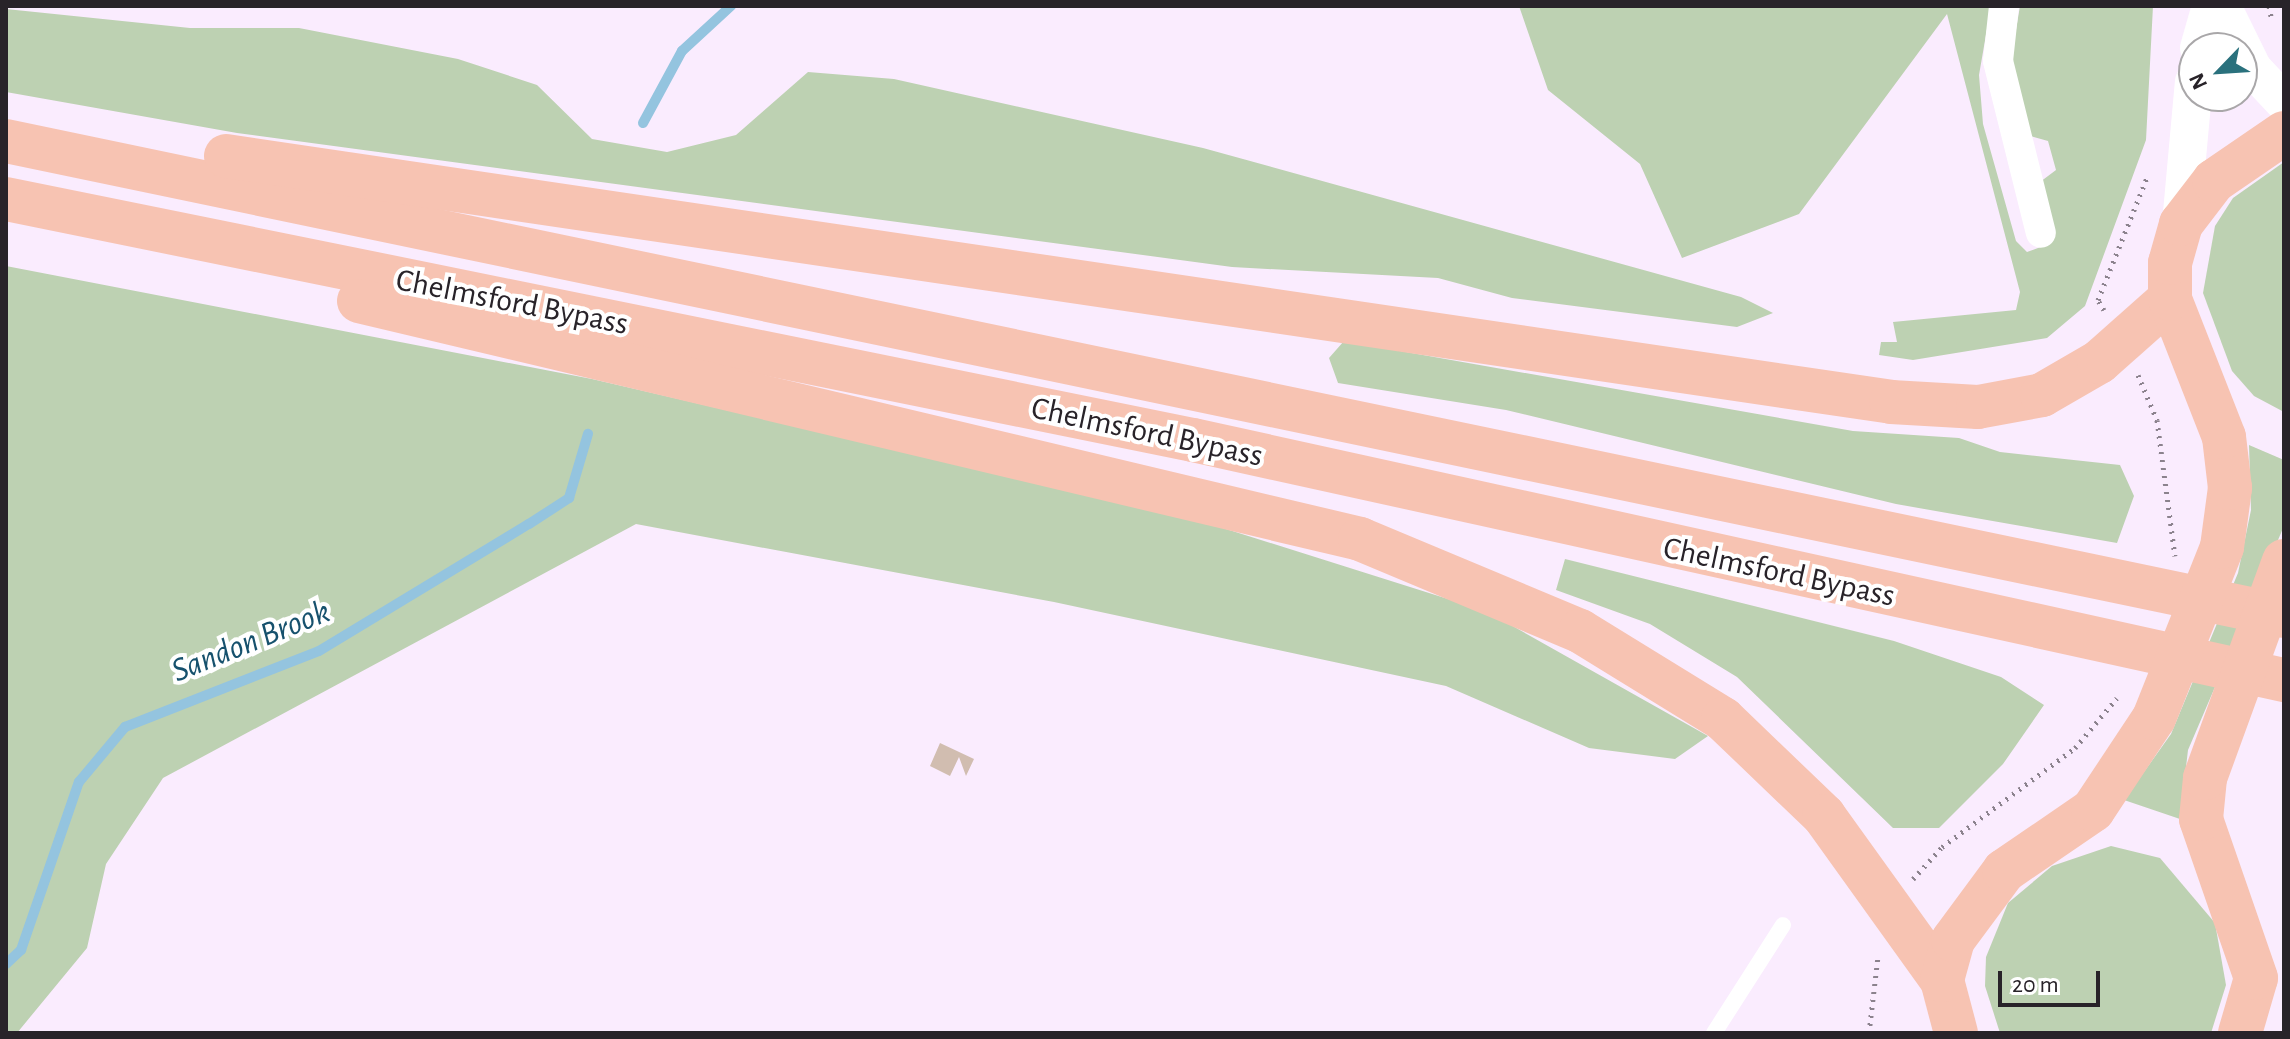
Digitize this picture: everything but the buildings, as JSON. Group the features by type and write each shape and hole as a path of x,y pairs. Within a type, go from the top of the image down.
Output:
{"highway":[{"path":"6,124 1891,402 1978,407 2042,395 2099,362 2170,299"},
{"path":"1942,980 1973,906 2004,871 2093,810 2128,758 2174,677 2222,547 2230,488 2224,437 2170,299 2181,224 2244,154 2284,133"},
{"name":"Chelmsford Bypass","path":"6,141 2284,616"},
{"name":"Chelmsford Bypass","path":"6,199 1193,440 2284,680"},
{"path":"6,218 1360,539 1580,631 1723,719 1824,816 1942,980 1956,1033"},
{"path":"2240,1033 2270,969 2201,819 2205,778 2284,561"}],"street":[{"path":"2004,6 1998,61 2041,233"},
{"path":"2204,32 2211,6"},
{"path":"2222,6 2253,69 2284,102"},
{"path":"2181,224 2191,112"}],"lane":[{"path":"1714,1033 1783,925"}],"green space":[{"path":"1519,6 1991,6 1979,75 1983,124 2016,241 2027,252 2046,245 2040,182 2056,170 2048,141 2016,132 2002,112 2020,6 2153,6 2146,140 2085,306 2047,338 1913,360 1879,355 1881,342 1897,342 1893,322 2016,310 2020,292 1947,14 1799,214 1682,258 1640,164 1548,90"},
{"path":"6,9 190,28 299,28 458,59 537,85 592,139 667,152 736,135 808,72 894,79 1203,148 1741,297 1773,313 1737,327 1512,298 1438,278 1232,267 237,133 6,92"},
{"path":"2284,162 2284,412 2254,396 2232,371 2203,293 2215,226 2233,198"},
{"path":"6,266 592,379 1188,517 1486,611 1708,736 1675,759 1589,748 1446,686 1054,602 636,524 163,778 106,864 87,948 17,1033 6,1033"},
{"path":"1344,341 1853,431 1959,438 2000,452 2120,465 2134,496 2117,543 1896,504 1506,410 1338,383 1329,358"},
{"path":"2249,445 2284,460 2284,526 2188,750 2180,819 2124,800 2171,734 2238,573 2251,510"},
{"path":"1565,559 1894,641 2001,677 2044,705 2003,764 1939,828 1893,828 1737,677 1650,624 1556,590"},
{"path":"2111,846 2160,858 2215,923 2226,985 2211,1033 2000,1033 1985,986 1986,957 2008,903 2052,866"}],"waterway":[{"name":"Sandon Brook","path":"643,123 682,51 731,6"},
{"name":"Sandon Brook","path":"6,964 21,950 79,782 125,727 319,651 529,524 569,498 588,434"}]}
